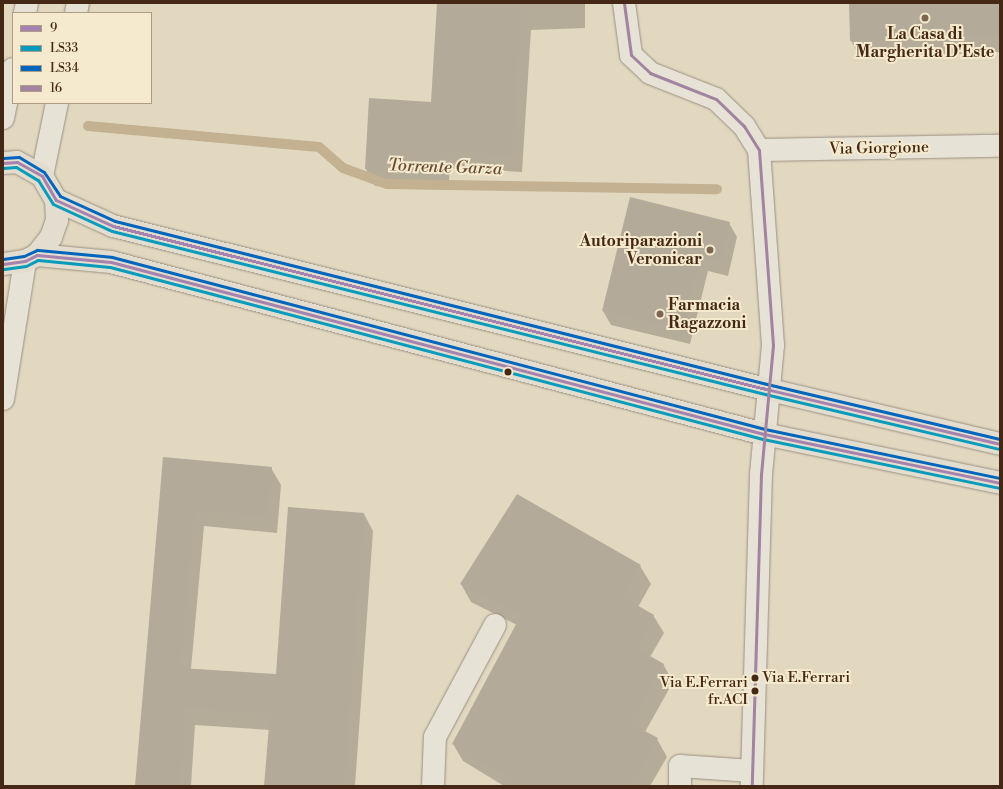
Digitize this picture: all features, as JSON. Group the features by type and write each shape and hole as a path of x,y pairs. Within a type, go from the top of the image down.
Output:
{"main road":[{"path":"3,163 17,162 42,176 56,200 57,220 51,237 31,258"},
{"path":"56,200 113,226 770,390 1000,444"},
{"path":"3,264 31,258 111,262 764,434 1000,483"}],"street":[{"path":"624,3 631,55 650,73 716,99 744,126 759,150 773,345 770,390 764,434 752,778 680,766 680,786"},
{"path":"3,118 12,74"},
{"path":"42,176 57,104"},
{"name":"Via Giorgione","path":"759,150 1000,146"},
{"path":"3,399 31,258"},
{"path":"433,786 435,737 495,625"}],"building":[{"path":"437,3 522,3 512,155 440,151 439,173 365,169 369,98 431,102"},
{"name":"La Casa di Margherita D'Este","path":"849,3 1000,3 1000,34 850,41"},
{"path":"630,197 730,222 720,262 700,258 682,330 602,311"},
{"path":"163,457 272,467 267,516 195,510 180,668 276,674 288,507 364,513 344,786 264,786 270,714 186,708 180,786 135,786"},
{"path":"517,494 641,565 623,597 654,615 636,648 664,664 630,723 658,738 630,786 523,786 452,744 521,615 460,584"}],"waterway":[{"name":"Torrente Garza","path":"88,126 319,147 343,168 387,184 717,189"}],"transit line":[{"name":"16","path":"624,3 631,55 650,73 716,99 744,126 759,150 773,345 761,474 752,786"},
{"name":"LS34","path":"3,158 19,157 44,172 60,196 115,221 771,385 1000,439"},
{"name":"9","path":"3,163 17,162 42,176 56,200 113,226 770,390 1000,444"},
{"name":"LS33","path":"3,168 16,167 38,180 53,204 112,231 769,395 999,449"},
{"name":"LS34","path":"3,259 24,256 37,250 112,257 765,429 1000,478"},
{"name":"9","path":"3,264 25,261 37,255 111,262 764,434 1000,483"},
{"name":"LS33","path":"4,269 26,266 38,260 110,267 763,439 999,488"}],"place":[{"name":"La Casa di Margherita D'Este","path":"925,18"},
{"name":"Autoriparazioni Veronicar","path":"710,250"},
{"name":"Farmacia Ragazzoni","path":"660,314"},
{"name":"Via E.Ferrari","path":"755,678"},
{"name":"Via E.Ferrari fr.ACI","path":"755,691"}]}
